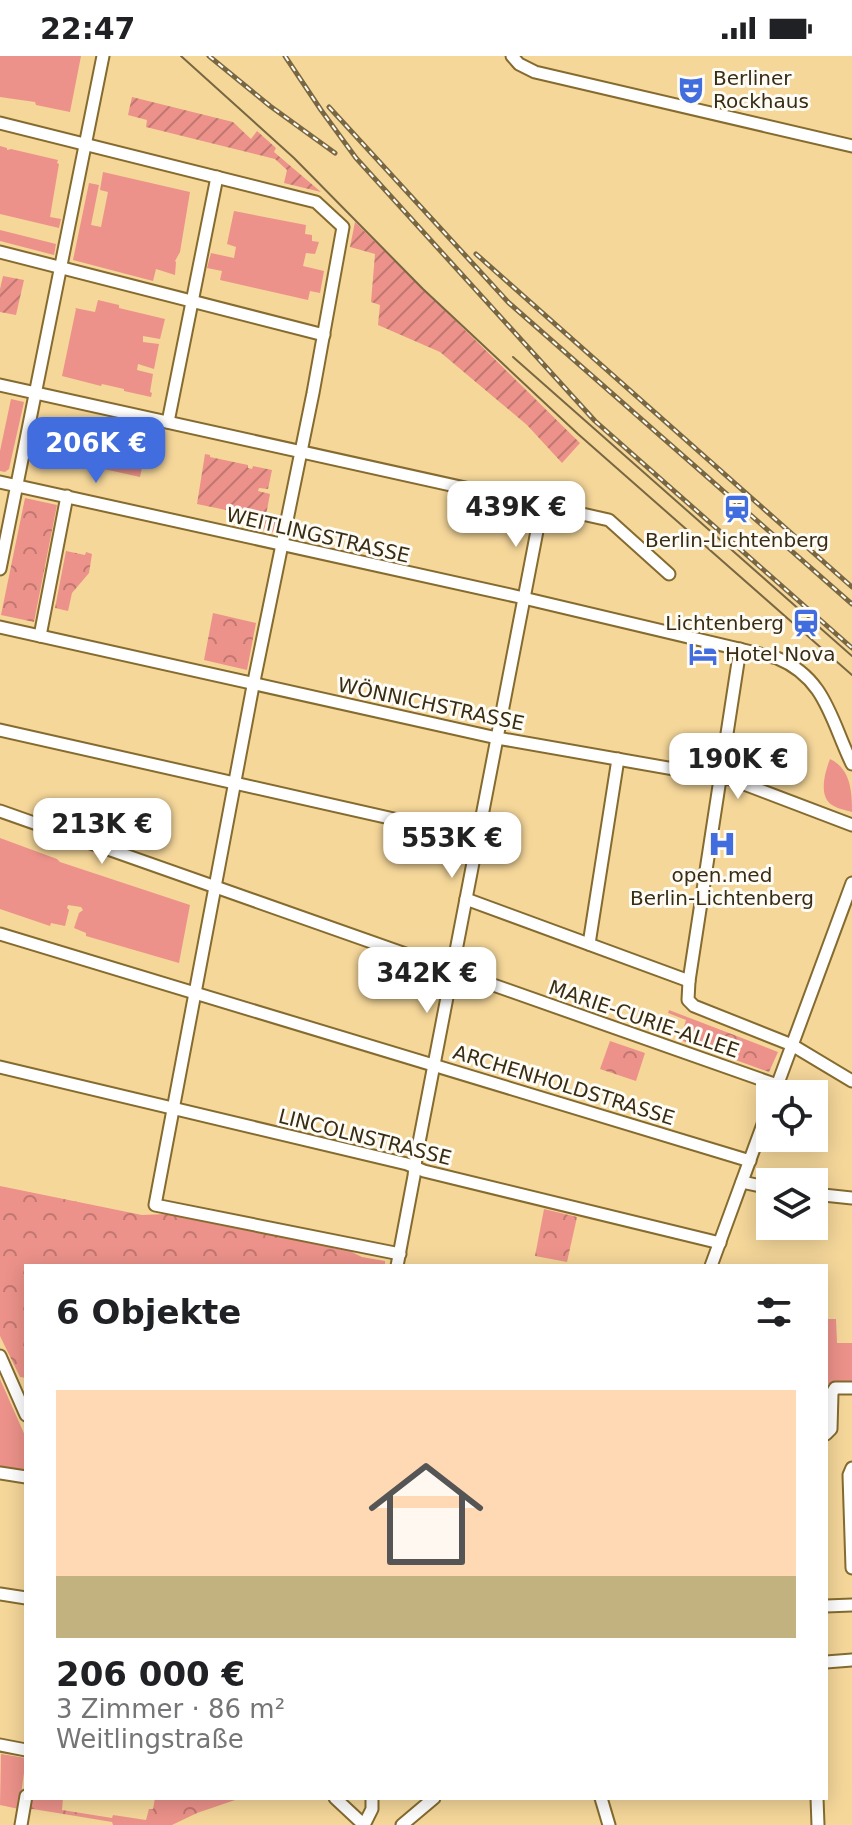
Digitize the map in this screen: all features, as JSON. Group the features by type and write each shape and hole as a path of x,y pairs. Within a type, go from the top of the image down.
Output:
{"street":[{"path":"0,569 103,56"},
{"path":"512,56 523,67 535,72 852,146"},
{"path":"0,123 316,202 343,227 155,1205 398,1260 542,505"},
{"path":"168,422 217,177"},
{"path":"0,252 324,335"},
{"path":"0,385 611,521 669,574"},
{"name":"WEITLINGSTRASSE","path":"0,482 777,658 789,663 818,688 852,764"},
{"path":"40,636 67,496"},
{"name":"WÖNNICHSTRASSE","path":"0,627 497,738 731,779 852,825"},
{"path":"740,649 688,1000 694,1006 792,1045 852,1081"},
{"path":"0,730 478,838"},
{"path":"589,944 618,759"},
{"name":"MARIE-CURIE-ALLEE","path":"0,811 452,971 756,1083"},
{"path":"779,1080 852,883"},
{"path":"466,899 689,981"},
{"name":"ARCHENHOLDSTRASSE","path":"0,934 750,1161"},
{"name":"LINCOLNSTRASSE","path":"0,1067 407,1164 424,1171 720,1243"},
{"path":"712,1264 756,1144"},
{"path":"742,1182 756,1185"},
{"path":"828,1195 852,1198"},
{"path":"0,1356 24,1410"},
{"path":"828,1432 831,1429 832,1393 835,1388 852,1388"},
{"path":"852,1468 849,1475 852,1568"},
{"path":"0,1473 24,1477"},
{"path":"0,1594 24,1598"},
{"path":"828,1606 852,1605"},
{"path":"828,1662 852,1660"},
{"path":"0,1745 24,1750"},
{"path":"21,1825 25,1800"},
{"path":"337,1800 361,1822 372,1809 371,1800"},
{"path":"402,1825 432,1800"},
{"path":"602,1800 609,1825"},
{"path":"817,1800 818,1825"}],"green space":[{"path":"0,56 81,56 70,112 36,105 35,102 0,97"},
{"path":"132,97 233,122 251,139 257,131 276,148 274,152 321,192 284,183 287,170 275,159 146,127 147,120 128,115"},
{"path":"0,146 58,160 50,217 61,219 59,228 0,214"},
{"path":"103,172 190,192 180,252 175,261 175,275 156,269 153,281 73,260 89,183 99,185 91,225 101,227 108,192 100,190"},
{"path":"234,211 306,225 305,234 312,235 312,241 319,242 315,254 306,253 303,266 324,271 320,293 310,291 308,300 220,280 222,271 207,268 211,253 234,258 236,247 227,244"},
{"path":"355,222 580,443 562,463 527,425 440,352 378,325 380,305 371,302 375,254 350,247"},
{"path":"0,230 56,244 54,255 0,241"},
{"path":"3,276 24,280 16,315 0,312"},
{"path":"98,300 165,319 160,339 143,336 143,342 159,344 154,369 138,364 137,370 153,374 151,397 62,376 75,308 95,312"},
{"path":"11,399 24,402 9,469 5,472 0,471 0,451"},
{"path":"52,420 147,444 140,477 45,456 52,436 49,435"},
{"path":"205,454 248,465 252,469 253,466 272,470 268,489 259,488 258,491 270,494 266,515 276,518 274,532 248,526 250,515 197,504"},
{"path":"25,498 57,505 34,622 1,615"},
{"path":"66,551 92,554 89,573 72,593 68,611 55,608"},
{"path":"213,613 256,623 247,670 204,660"},
{"path":"830,759 846,775 851,789 852,812 832,805 825,796 825,777"},
{"path":"0,838 60,862 190,905 179,963 86,936 86,933 74,928 83,910 81,907 68,905 65,926 51,923 50,926 0,909"},
{"path":"669,1010 778,1052 769,1072 680,1040 686,1020 668,1013"},
{"path":"610,1041 645,1053 636,1081 600,1069"},
{"path":"0,1186 142,1215 166,1214 350,1251 362,1257 385,1261 385,1264 24,1264 24,1378 20,1377 0,1336"},
{"path":"544,1209 577,1217 567,1262 535,1256"},
{"path":"828,1319 836,1319 837,1343 852,1343 852,1383 828,1384"},
{"path":"0,1379 24,1433 24,1472 0,1468"},
{"path":"1,1754 24,1758 19,1809 0,1805"},
{"path":"31,1800 63,1800 62,1810 146,1820 155,1800 235,1800 172,1825 113,1825 112,1822 29,1810"}],"tram line":[{"path":"181,56 294,158 423,289 578,434 852,675"},
{"path":"513,357 852,656"}],"railway":[{"path":"209,56 270,106 335,153"},
{"path":"285,56 356,158 595,421 852,648"},
{"path":"329,107 509,303 852,604"},
{"path":"476,254 852,587"}],"place":[{"name":"Berliner Rockhaus","path":"691,90"},
{"name":"Berlin-Lichtenberg","path":"737,509"},
{"name":"Lichtenberg","path":"806,623"},
{"name":"Hotel Nova","path":"703,654"},
{"name":"open.med Berlin-Lichtenberg","path":"722,844"}]}
